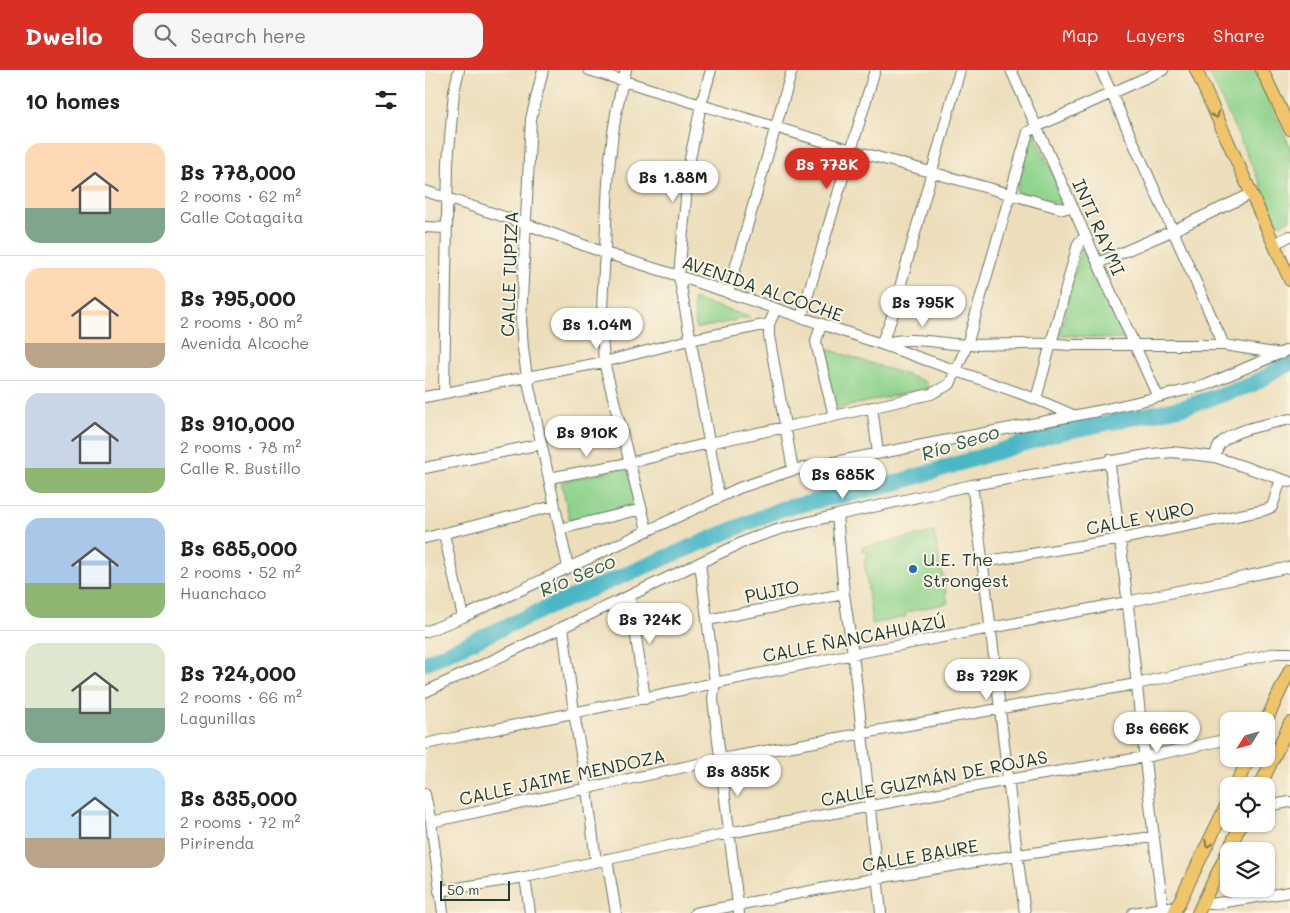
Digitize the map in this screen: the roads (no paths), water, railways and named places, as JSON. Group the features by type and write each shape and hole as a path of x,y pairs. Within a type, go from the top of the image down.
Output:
{"main road":[{"path":"1196,70 1290,280"},
{"path":"1262,70 1290,129"},
{"path":"1270,712 1290,670"},
{"path":"1264,777 1290,723"},
{"path":"1172,909 1220,817"},
{"path":"1201,908 1237,832"}],"street":[{"path":"444,392 446,198 451,122 459,70"},
{"name":"CALLE TUPIZA","path":"543,70 531,119 521,320 527,377 568,567"},
{"path":"589,70 701,106 1009,195 1063,209 1072,206"},
{"path":"626,70 615,116 607,188 601,335 605,362 647,530"},
{"path":"711,70 701,106 689,164 679,276 689,340 719,497"},
{"path":"728,293 792,70"},
{"path":"801,318 875,70"},
{"path":"881,344 891,320 961,70"},
{"name":"INTI RAYMI","path":"1011,70 1158,397"},
{"path":"1101,70 1224,345"},
{"path":"549,478 629,463 709,443 931,394 950,384 957,372 967,345 1028,132 1111,92 1163,70"},
{"name":"AVENIDA ALCOCHE","path":"425,191 526,224 605,254 679,276 881,344 1036,399 1073,415"},
{"path":"1098,263 1251,194"},
{"path":"425,228 446,228"},
{"path":"1273,244 1290,236"},
{"path":"1036,399 1078,244 1080,240 1086,237"},
{"path":"776,309 769,324 769,336 793,470"},
{"path":"425,397 605,362 689,340 769,324"},
{"path":"821,325 817,347 834,416"},
{"path":"881,344 897,340 967,345 1224,345 1285,352"},
{"path":"425,632 739,488 793,470 1158,397 1205,385 1285,352"},
{"path":"872,407 878,453"},
{"path":"1215,457 1217,448 1222,442 1233,435 1290,419"},
{"path":"425,468 541,444"},
{"path":"425,692 750,539 780,529 837,515 972,484 1109,460 1172,452 1215,457 1285,481"},
{"path":"1109,460 1121,539 1153,837 1172,909 1133,913"},
{"name":"CALLE YURO","path":"983,562 1121,539 1270,509 1285,481"},
{"path":"972,484 1025,913"},
{"path":"425,538 554,506"},
{"path":"560,529 642,509"},
{"path":"837,515 844,594 863,733 881,913"},
{"path":"444,534 463,616"},
{"path":"700,563 715,682 713,699 738,909"},
{"name":"CALLE ÑANCAHUAZÚ","path":"425,744 645,699 715,682 1127,602 1290,567"},
{"name":"PUJIO","path":"707,620 844,594"},
{"path":"630,596 645,699"},
{"path":"563,627 573,713 587,789 601,861 616,913"},
{"name":"CALLE JAIME MENDOZA","path":"431,822 721,759 1136,684 1276,653 1290,653"},
{"name":"CALLE GUZMÁN DE ROJAS","path":"439,891 525,877 729,833 1008,780 1145,757 1220,741"},
{"path":"425,794 431,822 443,913"},
{"path":"1275,804 1290,802"},
{"name":"CALLE BAURE","path":"695,913 738,909 878,878 1017,855 1153,837"},
{"path":"525,877 530,913"},
{"path":"1201,908 1211,904 1290,892"}],"waterway":[{"name":"Río Seco","path":"425,663 551,606 781,509 889,485 1054,434 1184,407 1251,385 1290,363"}],"place":[{"name":"U.E. The Strongest","path":"913,569"}]}
